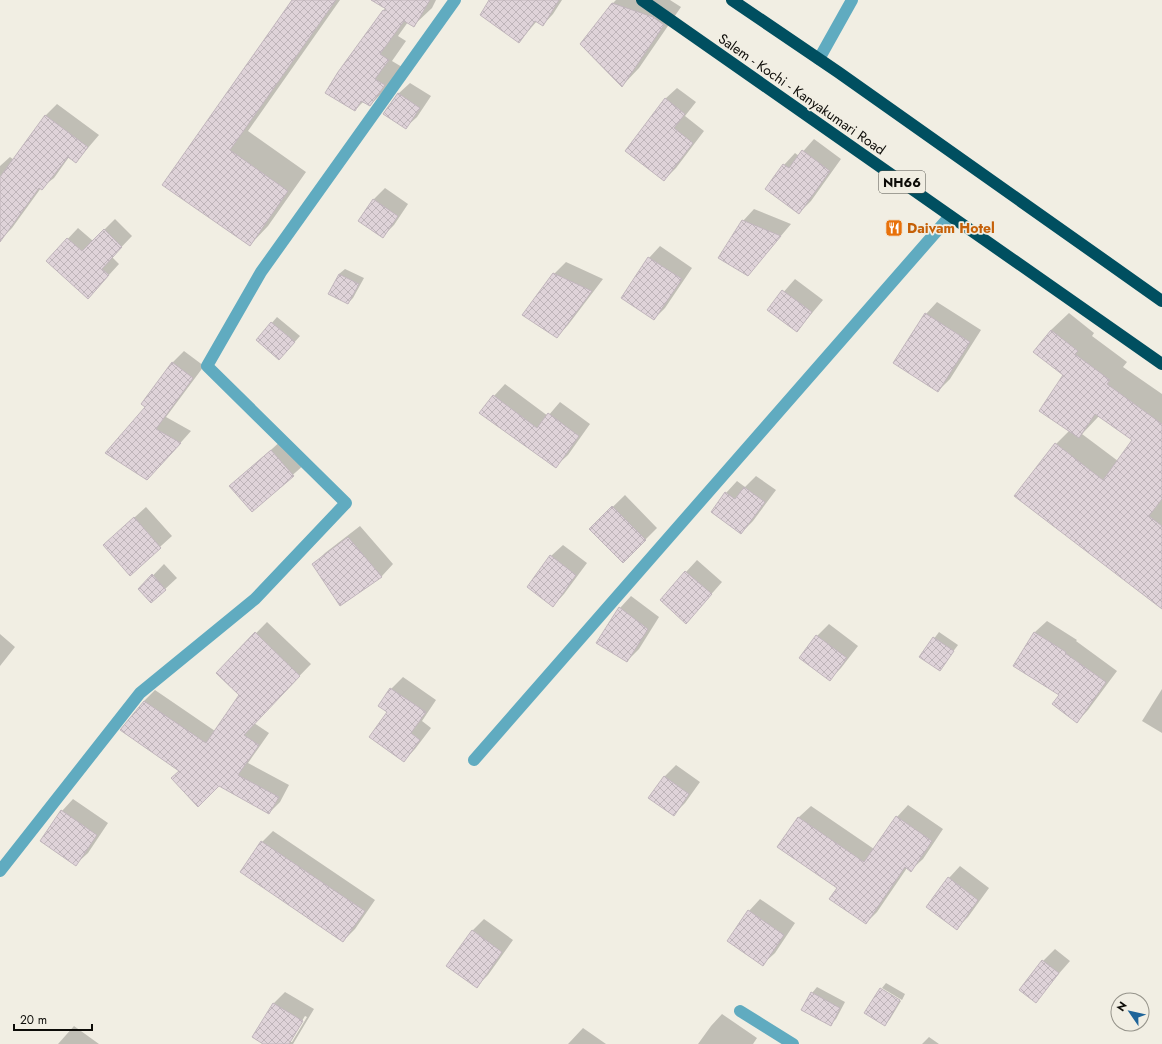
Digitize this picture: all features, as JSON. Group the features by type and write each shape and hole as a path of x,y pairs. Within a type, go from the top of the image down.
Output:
{"highway":[{"name":"Salem - Kochi - Kanyakumari Road","path":"642,0 1162,364"},
{"path":"732,0 819,59 1162,301"}],"street":[{"path":"0,871 140,693 255,599 346,503 207,366 261,272 455,0"},
{"path":"819,59 852,0"},
{"path":"474,760 950,216"},
{"path":"740,1011 794,1044"}],"building":[{"path":"292,0 336,0 230,150 288,191 250,246 162,185"},
{"path":"371,0 430,0 414,27 404,21 380,54 389,60 375,79 385,85 370,106 361,101 355,111 325,93 338,72 383,10 385,11 386,9"},
{"path":"489,0 559,0 543,26 535,21 519,43 480,15"},
{"path":"612,3 653,17 664,25 622,87 580,44"},
{"path":"398,93 420,108 406,129 383,114"},
{"path":"665,98 685,114 674,128 693,143 664,181 625,151"},
{"path":"45,115 88,147 76,163 68,157 42,190 39,188 0,242 0,177"},
{"path":"802,150 830,171 799,214 765,189 783,164 789,168"},
{"path":"373,199 398,216 383,238 358,221"},
{"path":"742,220 781,236 748,276 718,258"},
{"path":"104,229 122,247 102,269 109,275 88,299 46,261 67,238 82,251"},
{"path":"648,257 682,279 654,320 621,298"},
{"path":"553,273 592,291 557,338 522,315"},
{"path":"339,274 359,284 348,304 328,294"},
{"path":"782,290 812,312 797,332 767,310"},
{"path":"925,313 970,342 938,392 893,363"},
{"path":"271,322 295,342 279,360 256,340"},
{"path":"1051,330 1078,351 1075,354 1110,380 1107,384 1162,424 1162,499 1149,516 1162,526 1162,609 1014,496 1055,443 1103,480 1132,440 1095,414 1079,438 1039,411 1063,375 1033,352"},
{"path":"172,362 193,378 156,429 181,443 147,480 105,453 145,407 141,404"},
{"path":"493,395 537,428 548,413 579,436 556,468 479,413"},
{"path":"271,450 294,476 252,512 229,486"},
{"path":"744,487 765,502 741,534 711,512 725,492 735,499"},
{"path":"612,506 646,540 623,563 589,529"},
{"path":"134,517 161,548 130,576 103,545"},
{"path":"348,537 382,577 340,606 312,564"},
{"path":"550,555 576,575 553,607 527,587"},
{"path":"685,571 712,594 686,624 660,600"},
{"path":"152,574 166,590 151,603 138,589"},
{"path":"619,607 648,629 627,662 596,643"},
{"path":"255,632 300,676 244,735 259,745 238,775 279,797 269,814 219,786 198,807 171,778 179,771 120,730 144,701 206,743 239,695 216,673"},
{"path":"1034,632 1066,652 1065,653 1106,682 1077,723 1052,704 1059,695 1013,666"},
{"path":"816,635 847,658 830,681 799,658"},
{"path":"933,637 954,651 940,671 919,657"},
{"path":"390,688 426,712 411,733 420,740 404,762 369,737 387,712 378,706"},
{"path":"664,776 689,794 674,816 648,798"},
{"path":"61,810 97,835 76,866 40,841"},
{"path":"896,816 932,841 911,872 905,867 866,924 829,899 837,888 777,847 798,817 864,862"},
{"path":"261,841 365,911 343,942 240,872"},
{"path":"948,877 978,900 957,930 926,907"},
{"path":"748,910 784,935 763,966 727,941"},
{"path":"472,930 502,952 477,988 446,966"},
{"path":"1042,960 1059,973 1036,1003 1019,990"},
{"path":"880,988 900,1000 885,1026 864,1013"},
{"path":"811,992 840,1008 831,1026 801,1010"},
{"path":"273,1003 303,1021 289,1044 263,1044 252,1037"}],"place":[{"name":"Daivam Hotel","path":"894,228"}]}
